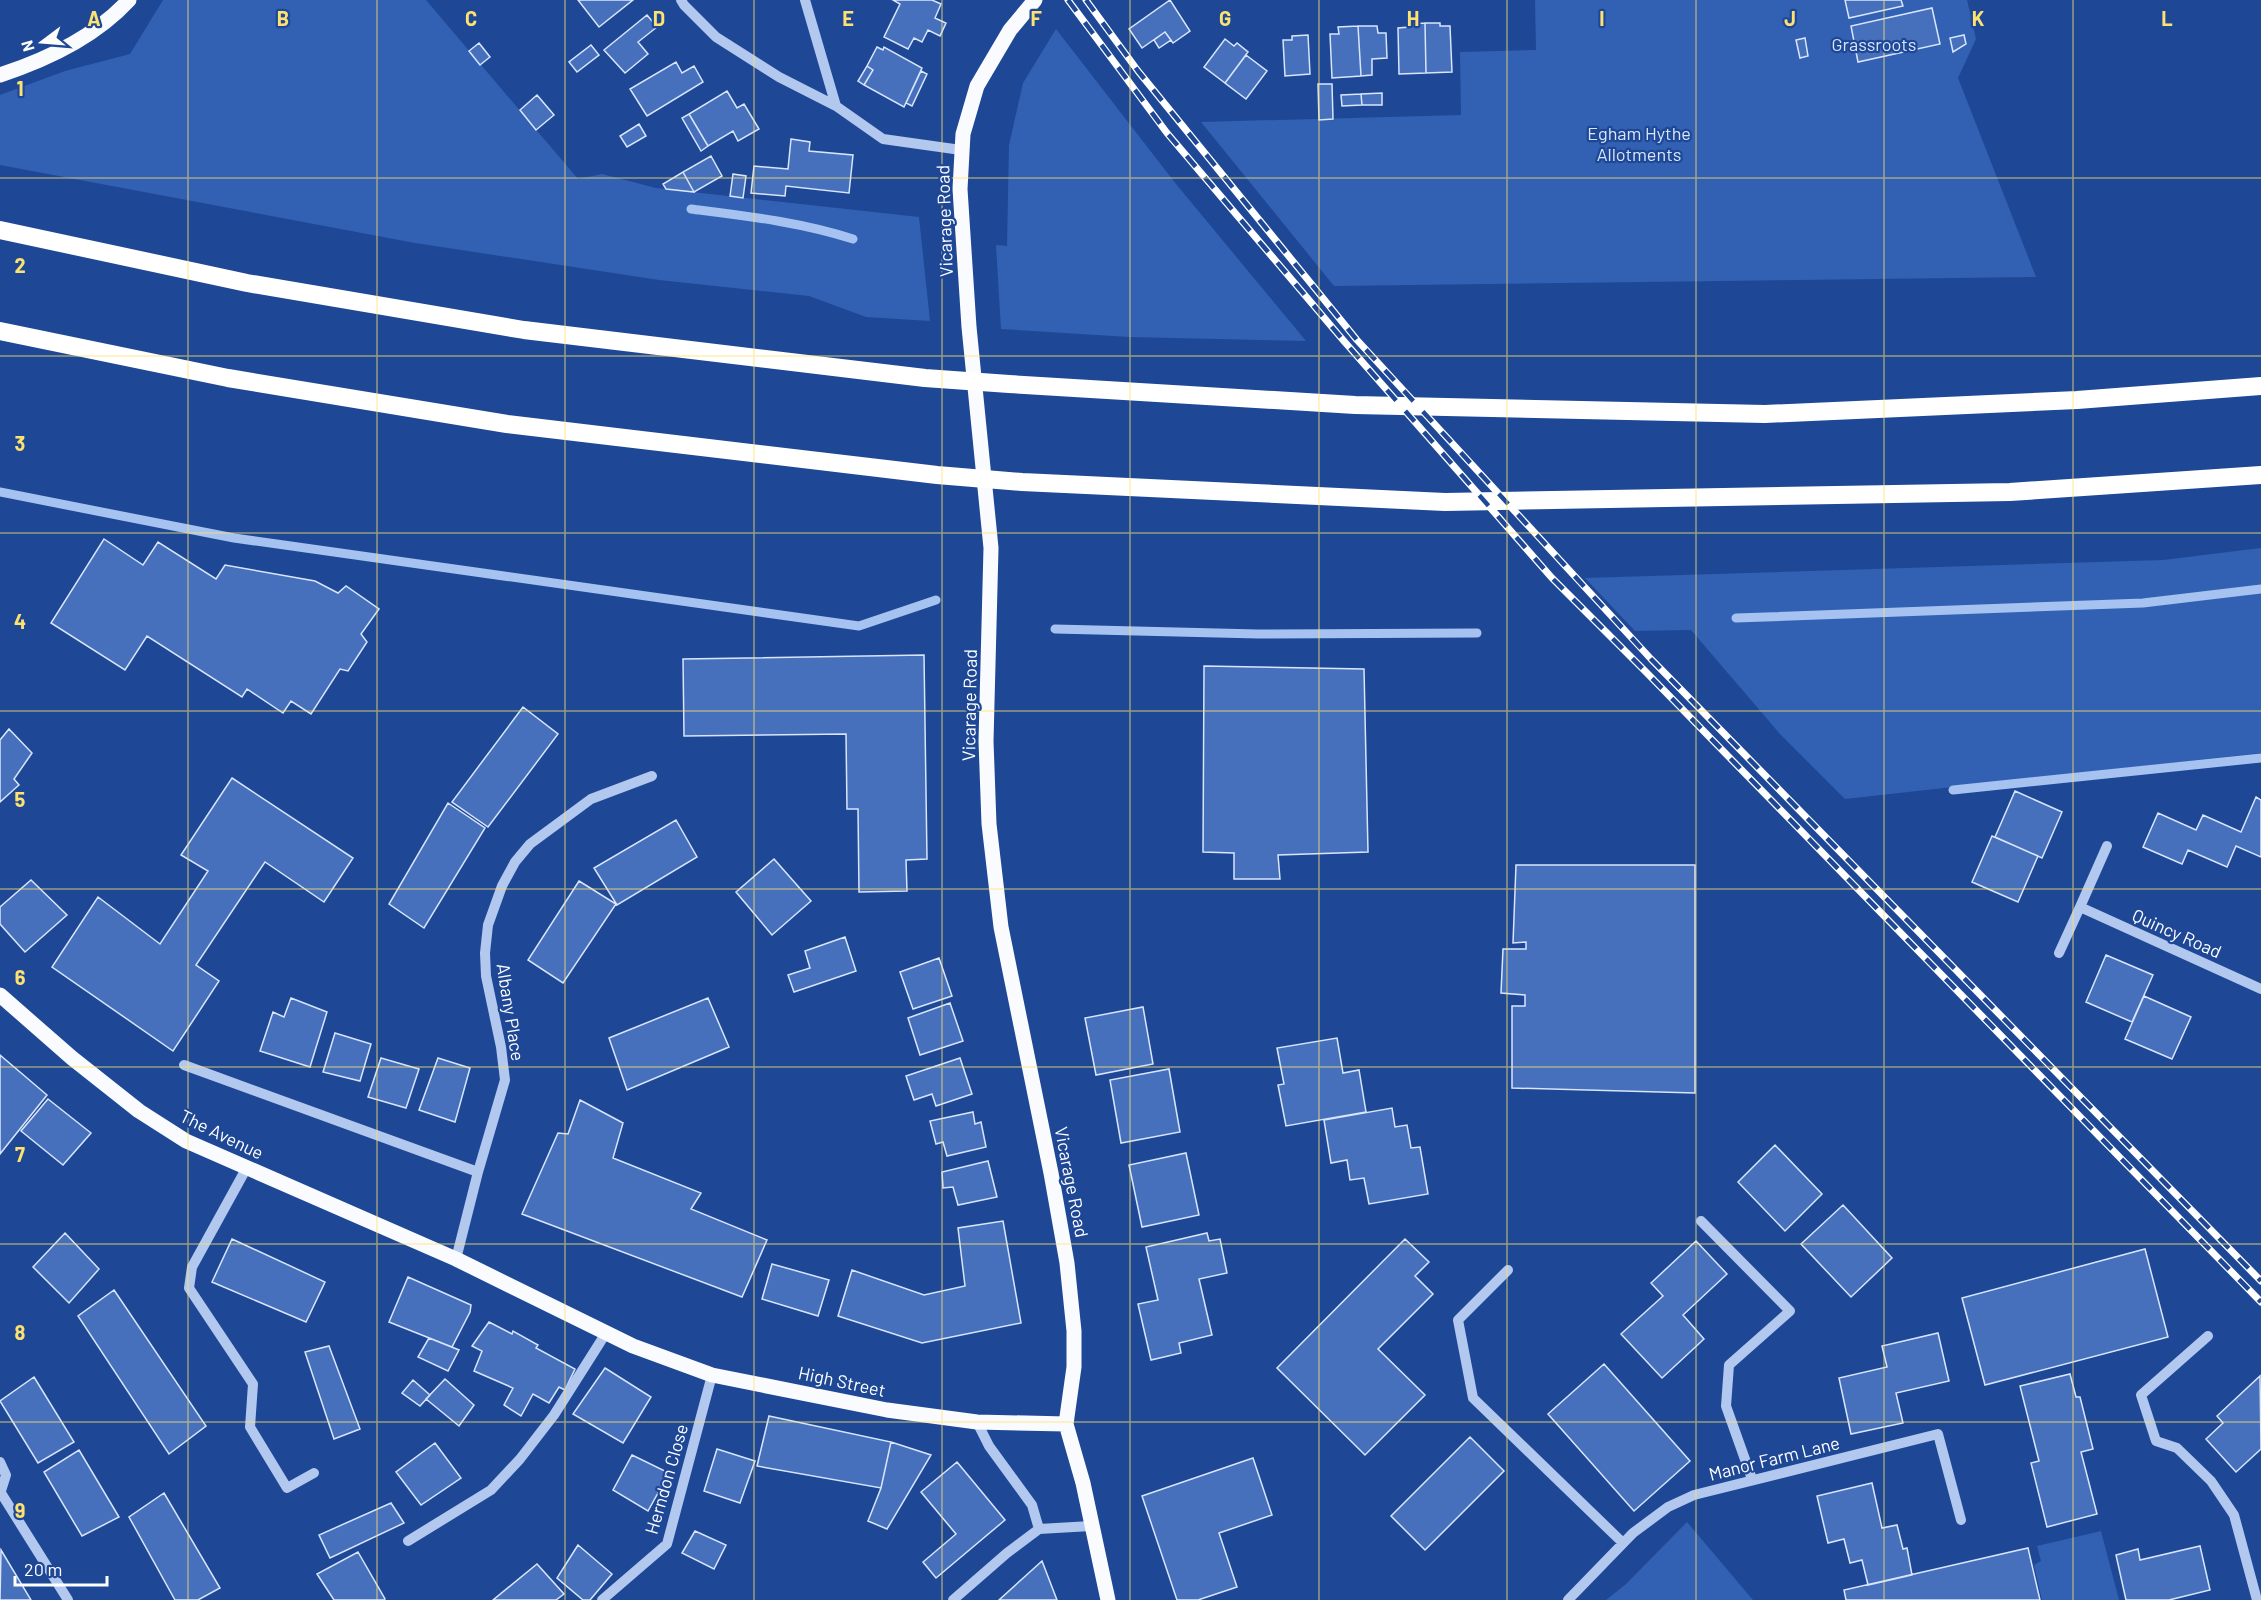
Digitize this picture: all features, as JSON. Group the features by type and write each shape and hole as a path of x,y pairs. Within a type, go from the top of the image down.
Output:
{"highway":[{"path":"0,230 247,283 524,330 925,378 1009,384 1355,405 1777,413 2077,400 2261,386"},
{"path":"0,331 228,378 507,424 936,475 1022,482 1445,502 2010,492 2261,475"}],"main road":[{"path":"0,75 66,48 96,29 129,0"},
{"name":"Vicarage Road","path":"1035,0 1010,30 977,86 967,115 961,150 960,189 967,306 991,548 986,741 989,824 1000,927 1051,1173 1067,1263 1074,1331 1074,1367 1066,1424"},
{"name":"The Avenue","path":"0,995 139,1111 186,1142 456,1259"},
{"name":"High Street","path":"456,1259 606,1334 712,1375 887,1410 977,1422 1066,1424"},
{"path":"1066,1424 1083,1484 1108,1600"}],"street":[{"path":"681,0 716,38 780,77 836,106 883,139 961,150"},
{"path":"805,0 836,106"},
{"name":"Albany Place","path":"456,1259 505,1080 501,1047 486,975 485,953 488,925 502,886 515,862 530,844 591,799 652,776"},
{"path":"2060,952 2107,846"},
{"name":"Quincy Road","path":"2080,907 2261,989"},
{"path":"184,1065 478,1172"},
{"path":"246,1169 192,1266 189,1288 253,1384 250,1427 287,1488 314,1473"},
{"path":"1701,1221 1790,1311 1729,1365 1726,1406 1752,1479"},
{"path":"1508,1270 1458,1320 1473,1398 1623,1543"},
{"path":"408,1541 491,1490 520,1459 554,1415 606,1334"},
{"path":"2208,1336 2141,1395 2156,1441 2177,1448 2211,1480 2234,1515 2257,1600"},
{"name":"Herndon Close","path":"603,1600 667,1544 712,1375"},
{"path":"977,1422 989,1446 1032,1505 1039,1529"},
{"name":"Manor Farm Lane","path":"1568,1600 1633,1533 1668,1508 1694,1495 1938,1434 1961,1520"},
{"path":"0,1461 6,1475 1,1493 68,1600"},
{"path":"953,1600 1007,1553 1039,1529 1091,1526"}],"green space":[{"path":"163,0 426,0 578,179 602,174 656,188 919,217 930,321 866,317 809,296 659,280 415,243 0,165 0,95 65,71 130,54"},
{"name":"Egham Hythe Allotments","path":"1535,0 1967,0 1976,39 1958,78 2036,277 1334,286 1201,122 1461,115 1460,52 1536,50"},
{"path":"1056,29 1176,184 1306,341 1129,337 1001,329 996,245 1007,246 1009,145 1023,83"},
{"path":"2261,548 2261,753 1845,799 1780,734 1691,630 1635,631 1585,578 2163,560"},
{"path":"1687,1522 1753,1600 1606,1600 1626,1584"},
{"path":"2101,1531 2119,1600 2042,1600 2034,1565 2041,1561 2037,1546"}],"building":[{"path":"578,0 633,0 599,27"},
{"path":"893,0 932,0 941,4 935,18 946,23 940,36 928,30 922,42 914,38 908,49 884,37 900,4"},
{"path":"1170,0 1190,31 1173,43 1165,32 1142,48 1129,29"},
{"path":"1845,0 1901,0 1903,6 1849,18"},
{"path":"1932,8 1940,44 1858,62 1851,26"},
{"path":"647,15 657,27 638,42 648,54 625,73 604,50"},
{"path":"1425,23 1426,73 1399,74 1398,28 1409,27 1409,24"},
{"path":"1425,23 1450,26 1452,72 1426,73"},
{"path":"1358,26 1361,76 1332,78 1330,34 1339,34 1338,27"},
{"path":"1358,26 1377,26 1378,33 1386,33 1387,58 1372,59 1372,75 1361,76"},
{"path":"1165,32 1171,40 1159,48 1154,40"},
{"path":"1308,35 1310,74 1285,76 1283,40 1292,40 1292,36"},
{"path":"1964,35 1966,44 1953,52 1950,38"},
{"path":"1805,38 1808,56 1800,58 1796,40"},
{"path":"1225,39 1234,46 1237,43 1248,52 1225,83 1204,67"},
{"path":"479,43 490,57 480,65 469,51"},
{"path":"591,45 599,55 577,72 569,62"},
{"path":"877,47 883,50 884,47 922,68 904,107 864,85 873,70 867,66"},
{"path":"1246,55 1267,71 1246,99 1225,83"},
{"path":"676,62 682,73 694,66 703,82 647,116 630,89"},
{"path":"867,66 873,70 864,85 858,81"},
{"path":"921,71 927,74 912,106 906,103"},
{"path":"1318,84 1332,84 1333,119 1319,120"},
{"path":"727,91 737,108 744,104 759,129 738,141 733,131 708,146 689,114"},
{"path":"1382,93 1382,105 1362,105 1361,94"},
{"path":"1361,94 1362,105 1342,106 1341,95"},
{"path":"537,95 554,115 536,130 520,110"},
{"path":"689,114 708,146 701,151 682,118"},
{"path":"639,124 646,136 627,147 620,136"},
{"path":"791,139 810,142 809,151 853,155 849,193 786,186 785,196 751,193 754,166 788,169"},
{"path":"711,156 722,176 694,192 683,172"},
{"path":"683,172 694,192 666,189 663,184"},
{"path":"733,174 746,176 743,198 730,196"},
{"path":"104,539 143,565 158,542 216,579 225,565 315,581 338,593 346,586 379,609 361,634 367,642 348,671 340,669 311,714 291,701 283,713 247,689 242,697 147,636 125,670 51,623"},
{"path":"924,655 927,859 906,860 907,891 859,892 858,809 847,809 846,734 684,736 683,659"},
{"path":"1204,666 1364,669 1368,852 1278,855 1280,879 1234,879 1234,853 1203,852"},
{"path":"523,707 558,734 488,827 452,802"},
{"path":"9,729 32,753 14,779 19,785 0,802 0,740"},
{"path":"232,778 353,858 324,902 265,862 196,965 219,981 173,1051 52,967 98,897 160,944 208,871 181,855"},
{"path":"2015,791 2062,812 2042,858 1995,837"},
{"path":"2256,797 2261,800 2261,857 2236,846 2227,867 2188,850 2182,864 2143,847 2158,813 2196,830 2203,815 2241,832"},
{"path":"448,803 485,828 424,928 389,904"},
{"path":"676,820 697,857 617,905 594,868"},
{"path":"1992,836 2038,856 2018,902 1972,882"},
{"path":"774,859 811,901 772,935 736,892"},
{"path":"1516,865 1695,865 1695,1093 1512,1088 1512,1006 1525,1006 1525,995 1501,993 1503,949 1526,949 1526,942 1513,943"},
{"path":"31,880 67,915 25,952 0,924 0,907"},
{"path":"579,881 616,904 563,983 528,960"},
{"path":"845,937 856,971 794,992 788,975 810,968 805,951"},
{"path":"2106,955 2153,975 2132,1022 2086,1002"},
{"path":"939,958 952,996 913,1009 900,972"},
{"path":"2144,996 2191,1017 2172,1059 2125,1039"},
{"path":"291,998 327,1012 310,1067 260,1051 273,1012 284,1017"},
{"path":"708,998 729,1047 627,1090 609,1038"},
{"path":"950,1003 963,1041 920,1055 908,1018"},
{"path":"1143,1007 1153,1064 1096,1075 1085,1018"},
{"path":"335,1033 371,1044 360,1081 323,1072"},
{"path":"1337,1038 1343,1073 1359,1070 1366,1112 1286,1126 1278,1085 1284,1084 1277,1048"},
{"path":"0,1055 47,1095 0,1154"},
{"path":"381,1058 419,1069 406,1108 368,1097"},
{"path":"438,1058 470,1068 455,1122 419,1110"},
{"path":"960,1058 972,1094 936,1106 932,1094 914,1100 906,1076"},
{"path":"1169,1069 1180,1132 1121,1143 1110,1080"},
{"path":"48,1099 91,1133 63,1165 21,1131"},
{"path":"580,1100 623,1123 613,1158 701,1193 691,1209 767,1240 742,1297 522,1214 558,1133 568,1134"},
{"path":"1392,1108 1395,1127 1407,1125 1411,1148 1420,1147 1428,1194 1369,1204 1364,1178 1350,1180 1347,1160 1331,1163 1324,1120"},
{"path":"973,1112 975,1124 981,1122 986,1147 947,1156 943,1142 936,1144 930,1121"},
{"path":"1775,1145 1822,1194 1785,1231 1738,1182"},
{"path":"1186,1153 1199,1215 1142,1227 1129,1165"},
{"path":"988,1161 997,1197 958,1205 953,1187 943,1188 942,1172"},
{"path":"1843,1205 1892,1258 1851,1297 1801,1244"},
{"path":"1003,1221 1021,1323 922,1343 838,1316 852,1270 924,1295 965,1286 958,1228"},
{"path":"65,1233 99,1269 69,1303 33,1267"},
{"path":"1207,1233 1209,1241 1220,1239 1227,1273 1199,1279 1212,1335 1179,1343 1181,1353 1151,1360 1138,1304 1158,1300 1146,1247"},
{"path":"232,1239 325,1282 306,1322 212,1282"},
{"path":"1405,1239 1429,1262 1415,1276 1433,1294 1378,1349 1425,1395 1365,1455 1277,1368"},
{"path":"1696,1241 1727,1274 1683,1315 1704,1339 1662,1378 1621,1334 1663,1296 1651,1283"},
{"path":"2145,1249 2168,1337 1985,1385 1962,1298"},
{"path":"772,1264 829,1280 818,1316 762,1299"},
{"path":"408,1277 471,1305 470,1312 452,1347 389,1322"},
{"path":"114,1290 206,1426 169,1454 78,1316"},
{"path":"489,1322 512,1334 513,1331 538,1345 536,1348 575,1369 565,1390 559,1387 549,1403 533,1394 521,1416 504,1405 513,1388 474,1371 482,1351 472,1346"},
{"path":"1938,1333 1949,1381 1896,1393 1903,1423 1851,1434 1839,1378 1887,1367 1882,1346"},
{"path":"429,1338 459,1350 448,1371 418,1357"},
{"path":"329,1346 360,1429 334,1439 305,1352"},
{"path":"1604,1364 1690,1461 1634,1511 1548,1414"},
{"path":"605,1368 651,1397 623,1443 573,1414"},
{"path":"2070,1374 2076,1397 2080,1397 2093,1449 2081,1452 2097,1514 2047,1527 2031,1463 2039,1461 2020,1386"},
{"path":"2260,1376 2261,1449 2236,1472 2206,1439 2223,1423 2217,1416"},
{"path":"34,1377 74,1442 38,1463 0,1401"},
{"path":"445,1379 474,1405 459,1426 426,1399"},
{"path":"413,1380 430,1395 420,1406 402,1393"},
{"path":"769,1416 891,1442 881,1488 757,1466"},
{"path":"1470,1437 1504,1471 1425,1550 1391,1516"},
{"path":"891,1442 931,1455 887,1529 868,1521 881,1488"},
{"path":"435,1443 461,1478 421,1505 396,1472"},
{"path":"717,1449 755,1461 740,1503 704,1491"},
{"path":"79,1450 119,1517 82,1536 44,1472"},
{"path":"632,1455 669,1473 648,1511 613,1490"},
{"path":"1253,1458 1272,1515 1219,1533 1237,1587 1198,1600 1177,1600 1142,1496"},
{"path":"957,1462 1005,1520 936,1578 923,1562 956,1534 921,1492"},
{"path":"1872,1483 1882,1528 1897,1525 1903,1549 1907,1548 1912,1575 1868,1585 1862,1560 1850,1563 1844,1539 1828,1543 1817,1496"},
{"path":"164,1493 220,1588 198,1600 175,1600 129,1517"},
{"path":"391,1503 404,1523 330,1558 319,1535"},
{"path":"695,1531 726,1545 714,1569 682,1553"},
{"path":"578,1545 612,1574 590,1600 583,1600 557,1578"},
{"path":"2200,1546 2210,1590 2169,1600 2126,1600 2116,1555 2138,1549 2140,1560"},
{"path":"2028,1548 2040,1600 1846,1600 1844,1590"},
{"path":"1,1550 31,1600 0,1600"},
{"path":"358,1552 384,1600 334,1600 317,1574"},
{"path":"1042,1561 1057,1600 999,1600"},
{"path":"537,1564 564,1594 556,1600 493,1600"}],"waterway":[{"path":"691,209 793,224 853,239"},
{"path":"0,492 234,538 859,626 936,600"},
{"path":"1736,618 2143,603 2261,589"},
{"path":"1055,629 1258,634 1477,633"},
{"path":"1953,790 2261,758"}],"railway":[{"path":"1068,0 1167,133 1343,340 1552,578 2261,1302"},
{"path":"1086,0 1138,71 1357,340 1651,659 2261,1281"}],"park label":[{"name":"Grassroots","path":"1874,44"}]}
